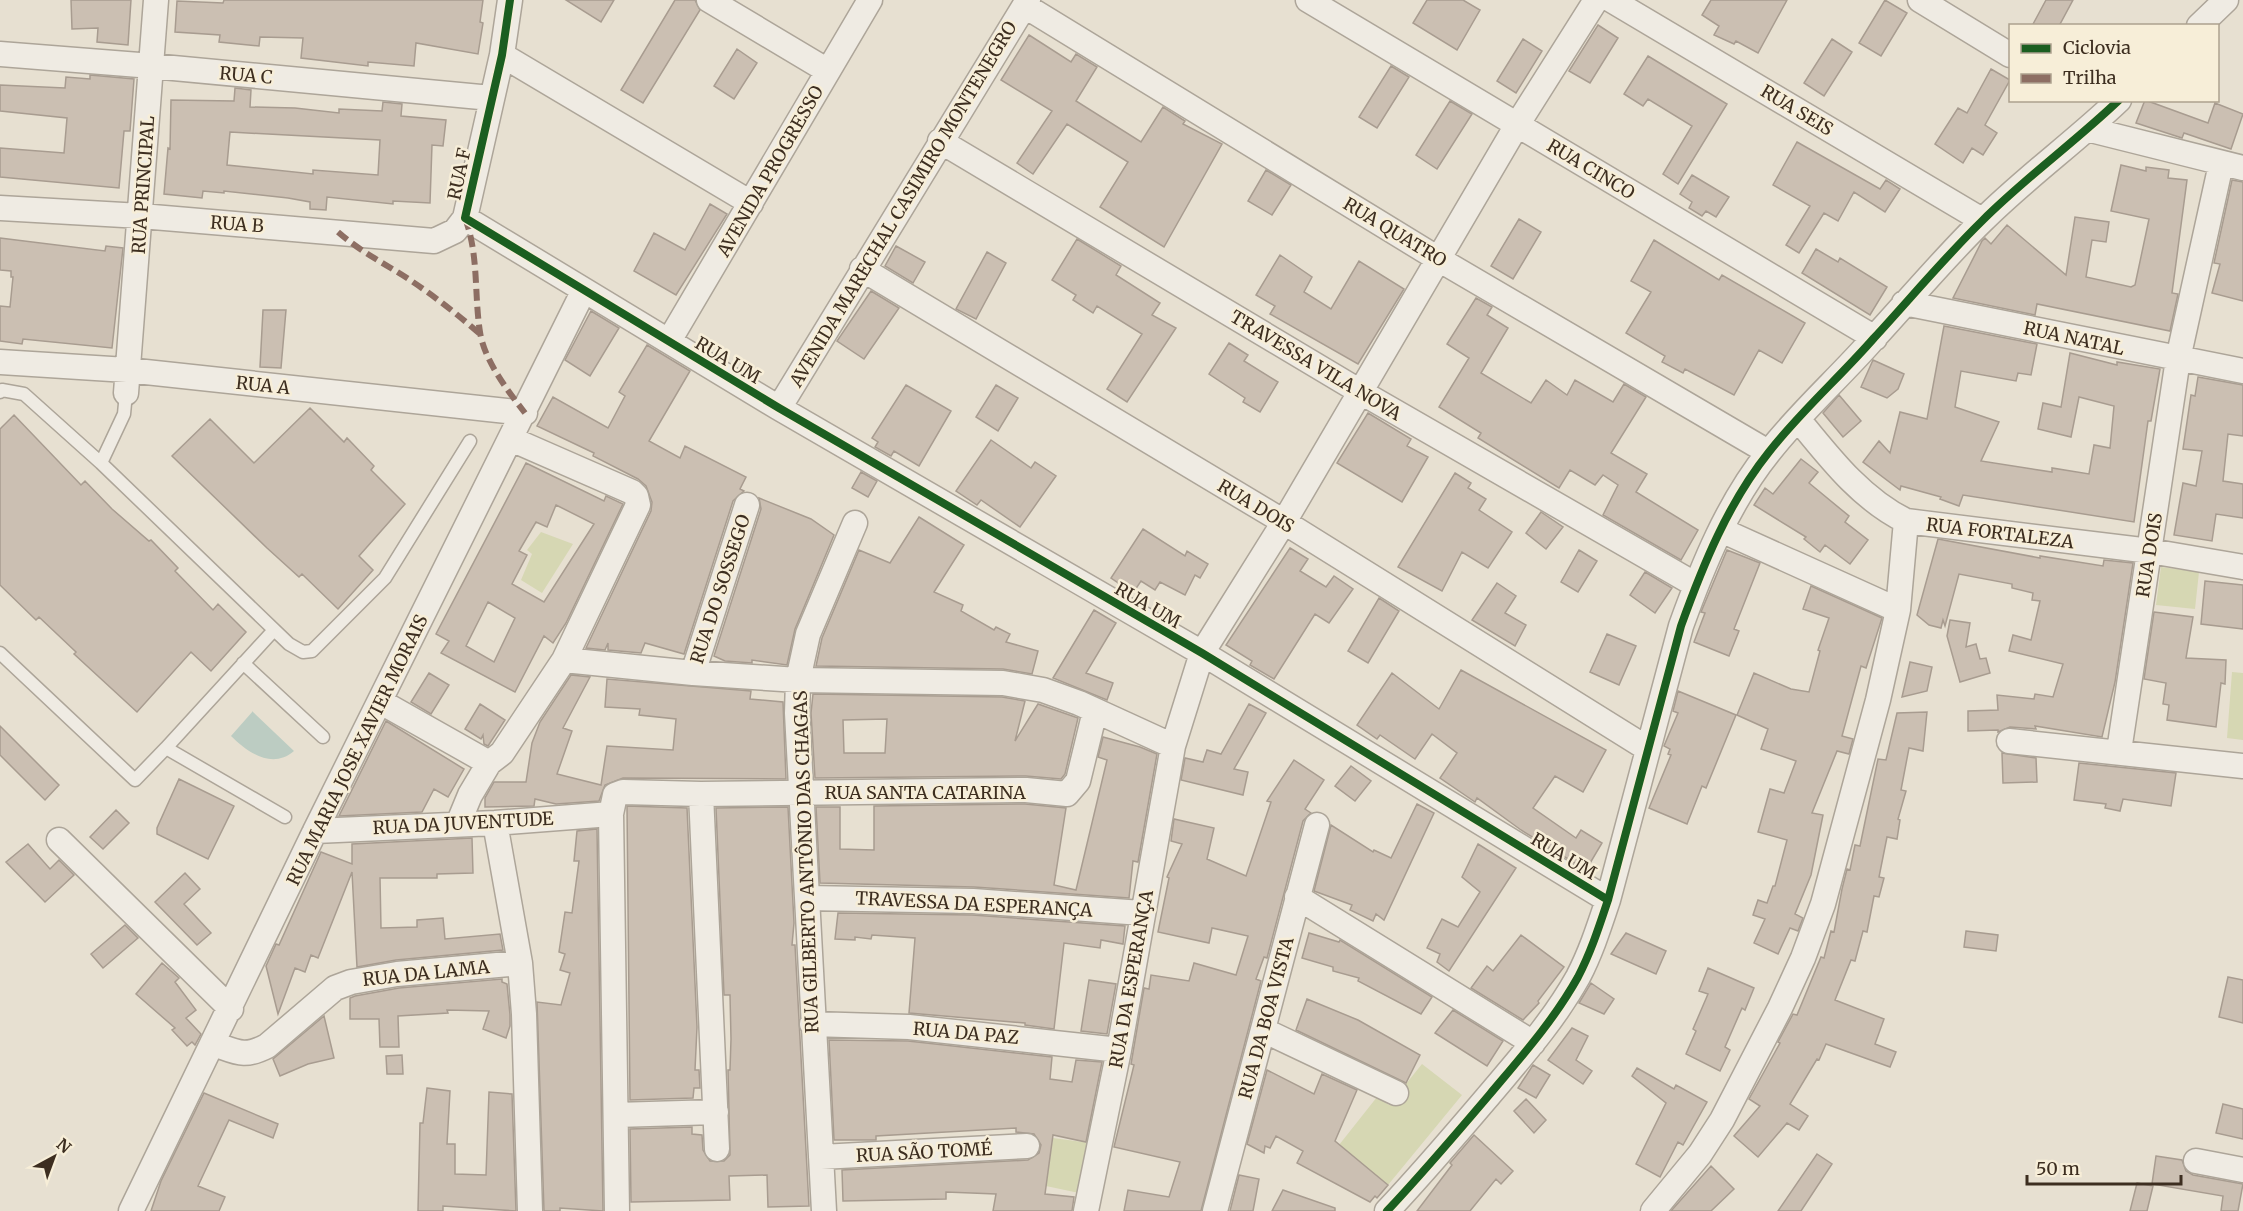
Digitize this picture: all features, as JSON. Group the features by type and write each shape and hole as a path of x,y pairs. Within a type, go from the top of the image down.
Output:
{"street":[{"name":"RUA PRINCIPAL","path":"127,382 156,0"},
{"name":"RUA F","path":"510,0 502,55 465,218 669,341"},
{"path":"709,0 828,71"},
{"name":"AVENIDA PROGRESSO","path":"669,341 870,0"},
{"name":"RUA CINCO","path":"1308,0 1875,338"},
{"name":"RUA DA ESPERANÇA","path":"1086,1211 1119,1050 1173,746 1202,653 1284,522 1359,391 1440,260 1518,125 1596,0"},
{"name":"RUA SEIS","path":"1611,0 1982,220"},
{"path":"1920,0 2009,54"},
{"path":"2201,24 2223,1"},
{"name":"AVENIDA MARECHAL CASIMIRO MONTENEGRO","path":"778,408 940,141 1027,3"},
{"name":"RUA QUATRO","path":"1027,3 1440,260 1768,452"},
{"name":"RUA C","path":"0,54 491,98"},
{"path":"502,55 751,203"},
{"path":"1387,1211 1422,1174 1533,1042 1562,1005 1579,975 1594,943 1608,900 1666,678 1696,585 1730,511 1768,452 1982,220 2038,169 2087,129 2104,104"},
{"path":"2087,129 2232,166"},
{"name":"TRAVESSA VILA NOVA","path":"940,141 1359,391 1696,585"},
{"name":"RUA DOIS","path":"2119,751 2178,359 2232,166"},
{"name":"RUA B","path":"0,208 141,216 434,241 455,231 465,218"},
{"name":"RUA DOIS","path":"862,268 1284,522 1648,748"},
{"name":"RUA MARIA JOSE XAVIER MORAIS","path":"131,1211 231,1009 315,831 584,290"},
{"name":"RUA NATAL","path":"1904,303 2243,371"},
{"name":"RUA UM","path":"669,341 778,408 1202,653 1608,900"},
{"name":"RUA A","path":"0,362 127,382 525,412"},
{"name":"RUA FORTALEZA","path":"1798,419 1862,492 1890,513 1906,521 2150,551 2243,567"},
{"path":"458,824 470,795 489,763 502,753 564,660 638,505 638,499 632,492 511,439"},
{"name":"RUA DO SOSSEGO","path":"693,674 747,505"},
{"path":"1653,1211 1700,1154 1722,1120 1803,958 1829,882 1878,700 1898,610 1906,521"},
{"name":"RUA GILBERTO ANTÔNIO DAS CHAGAS","path":"824,1211 800,792 798,680 808,634 855,523"},
{"path":"1721,530 1898,610"},
{"path":"564,660 693,674 798,680 1004,683 1043,690 1173,746"},
{"path":"381,702 489,763"},
{"name":"RUA SANTA CATARINA","path":"611,814 614,798 623,792 701,794 1026,790 1067,794 1078,781 1095,711"},
{"path":"2008,741 2243,766"},
{"path":"701,794 717,1149"},
{"path":"611,814 617,1211"},
{"name":"RUA DA JUVENTUDE","path":"315,831 495,823 611,814"},
{"path":"495,823 520,963 524,1014 530,1211"},
{"name":"RUA DA BOA VISTA","path":"1215,1211 1317,825"},
{"path":"59,840 231,1009"},
{"path":"1297,897 1533,1042"},
{"name":"TRAVESSA DA ESPERANÇA","path":"807,898 973,901 1142,913"},
{"name":"RUA DA LAMA","path":"214,1044 247,1055 254,1053 267,1046 335,988 351,982 397,974 520,963"},
{"name":"RUA DA PAZ","path":"812,1024 909,1027 1119,1050"},
{"path":"1263,1030 1395,1093"},
{"path":"616,1115 716,1112"},
{"name":"RUA SÃO TOMÉ","path":"821,1157 1028,1146"},
{"path":"2196,1161 2243,1170"}],"lane":[{"path":"101,462 124,414 127,382"},
{"path":"1,390 24,394 101,462 274,630 303,652 312,651 385,578 470,441"},
{"path":"0,652 135,780 274,630"},
{"path":"243,663 323,737"},
{"path":"166,748 285,817"}],"green space":[{"path":"541,532 573,544 542,593 521,580 532,554 527,550"},
{"path":"2161,567 2199,572 2195,609 2156,605"},
{"path":"2232,672 2243,673 2243,740 2227,738"},
{"path":"1422,1064 1462,1095 1388,1185 1339,1145 1377,1097 1389,1105"},
{"path":"1053,1138 1090,1143 1079,1193 1046,1186"}],"shaded area":[{"path":"253,711 294,751 277,759 260,757 244,748 231,736"}],"building":[{"path":"71,0 131,0 128,45 97,42 98,28 72,29"},
{"path":"224,0 483,0 480,22 483,23 478,54 416,43 414,66 368,62 368,66 301,58 303,38 260,37 259,46 219,42 220,35 175,32 177,1 223,3"},
{"path":"566,0 614,0 601,22"},
{"path":"675,0 695,0 700,10 643,103 621,90"},
{"path":"1427,0 1463,0 1480,10 1457,50 1413,23"},
{"path":"1711,0 1787,0 1758,53 1736,41 1734,44 1714,35 1719,26 1702,15"},
{"path":"1885,0 1907,13 1881,56 1859,43"},
{"path":"2046,0 2073,0 2060,24 2033,24"},
{"path":"1598,25 1618,38 1590,83 1569,71"},
{"path":"1029,35 1071,62 1076,54 1097,67 1076,101 1141,142 1163,107 1185,121 1183,124 1222,144 1164,247 1100,207 1128,162 1067,124 1033,174 1017,163 1052,111 1001,80"},
{"path":"1523,39 1542,51 1516,93 1497,81"},
{"path":"1832,39 1852,52 1824,96 1804,83"},
{"path":"737,49 757,63 734,99 714,86"},
{"path":"1648,56 1727,104 1678,184 1663,174 1692,126 1648,99 1643,106 1624,94"},
{"path":"1391,66 1409,77 1377,128 1359,117"},
{"path":"1991,69 2009,79 1985,125 1997,133 1983,155 1972,148 1963,163 1935,144 1958,108 1967,113"},
{"path":"90,75 134,79 130,131 124,131 119,188 0,177 0,148 64,153 67,118 0,111 0,85 65,88 66,77 90,79"},
{"path":"235,88 251,90 250,107 295,108 339,113 339,109 382,111 383,102 402,104 401,116 446,120 443,146 432,145 430,203 393,201 393,204 327,197 326,210 310,209 310,202 224,191 224,193 203,191 202,198 164,194 168,148 170,149 171,100 234,101","holes":["230,132 380,140 378,175 313,170 313,174 227,165"]},
{"path":"1450,101 1472,114 1437,169 1416,155"},
{"path":"2144,102 2150,102 2208,123 2215,103 2243,114 2231,149 2184,133 2182,138 2136,123"},
{"path":"1797,142 1880,189 1886,180 1900,189 1885,212 1854,192 1838,221 1824,213 1799,253 1786,245 1810,206 1773,185"},
{"path":"2121,165 2146,171 2146,167 2169,170 2168,178 2187,180 2172,293 2178,294 2170,331 2037,304 2035,315 1953,298 1982,241 1985,238 1991,244 2007,225 2066,275 2075,217 2109,222 2106,242 2092,240 2086,277 2131,287 2135,285 2149,219 2111,211"},
{"path":"1266,170 1291,185 1272,215 1248,201"},
{"path":"1692,175 1729,197 1716,217 1706,211 1702,216 1689,208 1692,202 1680,194"},
{"path":"2232,180 2243,182 2243,301 2212,293 2220,264 2214,263"},
{"path":"710,204 727,214 676,295 634,271 654,233 685,250"},
{"path":"1519,219 1541,232 1513,279 1491,266"},
{"path":"0,238 105,251 106,246 123,248 112,348 23,339 22,344 0,341 0,306 10,307 13,277 11,277 11,271 0,270"},
{"path":"1077,239 1121,266 1116,275 1160,303 1152,315 1176,328 1127,402 1107,389 1142,334 1097,306 1093,313 1073,300 1076,295 1052,280"},
{"path":"1654,240 1719,280 1722,275 1805,323 1782,363 1759,350 1734,395 1685,369 1683,373 1662,362 1665,356 1626,333 1651,292 1631,281"},
{"path":"896,246 925,262 913,283 885,266"},
{"path":"1816,249 1838,262 1840,258 1887,287 1870,315 1802,273"},
{"path":"987,252 1006,263 976,319 956,309"},
{"path":"1280,255 1312,277 1304,292 1331,309 1359,261 1404,289 1358,364 1270,314 1275,306 1256,295"},
{"path":"871,291 899,308 864,359 837,341"},
{"path":"1476,298 1492,307 1487,315 1508,328 1481,373 1531,403 1546,380 1567,395 1575,380 1613,402 1624,384 1646,397 1611,453 1647,474 1636,492 1698,530 1681,560 1603,515 1618,485 1603,475 1595,485 1570,470 1559,488 1478,438 1481,433 1439,407 1469,358 1447,344"},
{"path":"263,310 286,310 281,368 260,367"},
{"path":"591,311 619,328 590,376 565,360"},
{"path":"1944,326 2037,344 2031,375 2018,373 2016,381 1961,371 1955,407 1999,422 1981,461 2052,472 2052,468 2089,474 2094,445 2110,448 2114,406 2079,397 2071,437 2038,429 2043,403 2061,407 2070,353 2117,365 2117,362 2160,369 2151,421 2148,421 2134,522 1963,495 1959,506 1940,499 1941,497 1901,486 1900,490 1863,462 1879,441 1890,453 1900,412 1927,419"},
{"path":"1229,343 1248,355 1244,361 1278,382 1260,412 1243,402 1245,398 1209,374"},
{"path":"647,345 690,371 649,441 680,458 685,446 746,477 740,489 744,491 733,501 684,654 645,643 641,653 608,650 608,643 605,650 586,648 651,511 652,502 646,486 638,479 593,456 594,453 537,426 553,397 608,428 625,396 619,392"},
{"path":"1873,360 1904,374 1898,389 1887,398 1861,387"},
{"path":"2198,377 2243,385 2243,436 2228,434 2223,481 2243,484 2243,518 2216,514 2212,541 2174,535 2183,483 2196,486 2202,451 2183,449 2191,395 2195,396"},
{"path":"906,385 951,411 919,466 894,451 891,456 875,447 878,442 872,438"},
{"path":"996,385 1018,398 998,431 976,417"},
{"path":"1839,395 1861,421 1843,437 1823,413"},
{"path":"310,408 344,442 347,438 374,466 371,470 405,504 359,556 373,570 338,609 302,574 299,577 267,548 172,456 210,419 254,463"},
{"path":"1368,413 1411,439 1407,446 1428,457 1402,502 1337,463"},
{"path":"14,415 81,485 85,481 112,509 149,541 151,540 178,568 175,571 213,610 218,604 246,632 211,671 191,652 137,712 74,654 76,652 39,617 36,620 0,585 0,429"},
{"path":"991,440 1031,468 1035,462 1056,476 1020,527 981,500 977,505 956,491"},
{"path":"1801,459 1818,472 1809,483 1849,516 1845,522 1868,540 1850,564 1825,545 1820,552 1804,539 1806,537 1754,505 1765,488 1773,494"},
{"path":"526,463 604,501 606,496 623,504 566,623 553,643 544,636 515,692 441,653 449,641 436,634","holes":["556,505 594,524 544,602 512,584 527,555 519,551 536,522 547,527","488,602 515,618 494,662 466,646"]},
{"path":"861,472 877,481 868,497 852,488"},
{"path":"1455,473 1471,483 1468,488 1486,499 1479,510 1512,532 1488,568 1462,552 1442,591 1398,567"},
{"path":"759,498 811,519 834,535 795,629 787,665 752,660 752,663 725,661 714,656 761,509"},
{"path":"1541,512 1563,527 1546,549 1526,533"},
{"path":"919,517 964,545 934,592 963,605 961,611 994,630 996,627 1010,634 1006,642 1038,651 1032,674 1003,669 816,666 822,638 859,550 890,563"},
{"path":"1143,529 1185,556 1187,551 1208,564 1200,578 1195,575 1185,595 1160,582 1155,590 1141,581 1133,593 1111,578"},
{"path":"1938,539 2040,558 2040,556 2103,566 2104,560 2133,563 2115,682 2102,737 2035,726 2036,729 2010,727 1998,732 1998,730 1968,731 1968,711 1998,710 1997,695 2034,699 2035,694 2053,697 2063,664 2009,651 2013,635 2031,640 2040,601 2032,600 2033,593 2012,588 2012,584 1959,574 1945,626 1943,620 1941,628 1929,625 1917,615"},
{"path":"1290,548 1308,559 1300,571 1326,587 1334,576 1353,589 1329,623 1315,614 1274,679 1250,665 1252,661 1226,645"},
{"path":"1579,550 1597,561 1578,592 1561,582"},
{"path":"1727,550 1760,563 1734,629 1739,631 1729,656 1694,642 1705,613 1701,612"},
{"path":"1645,572 1672,588 1655,613 1630,595"},
{"path":"2205,581 2243,585 2243,629 2201,624"},
{"path":"1497,583 1516,596 1505,613 1526,625 1515,646 1472,620"},
{"path":"1811,586 1882,618 1866,668 1861,666 1842,736 1853,739 1849,754 1837,751 1812,813 1823,815 1811,875 1795,914 1803,918 1798,931 1790,928 1778,954 1754,943 1765,919 1753,915 1758,900 1767,903 1773,886 1775,886 1787,840 1758,832 1770,789 1784,793 1796,761 1761,749 1768,729 1737,715 1754,673 1791,689 1809,692 1820,651 1818,650 1829,618 1803,609"},
{"path":"1379,598 1399,611 1368,663 1348,651"},
{"path":"1094,610 1116,623 1086,673 1113,683 1107,700 1053,678"},
{"path":"2154,612 2193,617 2186,658 2226,660 2225,684 2221,683 2216,727 2167,720 2169,705 2163,704 2166,683 2144,679"},
{"path":"1950,620 1970,623 1966,647 1976,644 1980,659 1986,658 1990,673 1960,682 1947,636"},
{"path":"1607,634 1636,646 1619,685 1590,672"},
{"path":"1910,662 1932,667 1927,691 1902,697"},
{"path":"1461,670 1606,750 1583,792 1555,776 1533,808 1576,838 1581,830 1602,843 1586,870 1521,830 1477,798 1475,802 1440,778 1457,753 1432,734 1415,759 1380,735 1377,739 1357,725 1392,673 1439,709"},
{"path":"429,673 449,685 431,714 411,702"},
{"path":"571,675 590,677 563,728 572,731 557,774 601,785 607,746 673,750 676,719 639,715 640,709 605,707 607,679 751,691 750,699 783,702 786,779 623,778 605,785 599,801 556,804 535,799 534,806 485,807 485,798 494,782 526,782 532,743 540,722"},
{"path":"1678,691 1736,715 1706,788 1702,786 1687,824 1649,808 1671,755 1668,754 1670,749 1664,746 1678,713 1673,711"},
{"path":"813,694 1002,697 1025,701 1015,741 1038,704 1078,718 1065,774 1061,779 1026,776 815,778 811,713","holes":["887,719 885,753 844,753 843,720"]},
{"path":"480,704 505,720 488,746 484,744 483,735 481,739 465,729"},
{"path":"1249,704 1266,713 1234,769 1248,772 1243,795 1181,780 1185,758 1203,762 1207,750 1221,754"},
{"path":"1927,712 1923,751 1909,748 1901,790 1906,791 1898,819 1900,820 1897,839 1887,837 1879,877 1884,878 1879,897 1874,896 1867,932 1863,931 1855,961 1851,960 1835,1000 1884,1019 1875,1044 1896,1052 1890,1067 1826,1044 1819,1060 1817,1059 1790,1104 1808,1116 1799,1130 1787,1123 1758,1157 1734,1136 1760,1106 1749,1099 1793,1014 1797,1015 1821,957 1824,958 1831,931 1834,932 1847,869 1850,870 1855,845 1860,846 1878,759 1886,760 1897,713"},
{"path":"386,721 464,769 448,797 434,789 422,812 339,816"},
{"path":"0,726 59,785 45,800 0,755"},
{"path":"1103,737 1157,754 1138,862 1133,861 1129,898 974,887 820,883 816,807 840,807 840,849 874,850 874,806 1025,804 1066,808 1054,885 1076,890 1107,760 1098,757"},
{"path":"2002,753 2036,758 2037,782 2003,783"},
{"path":"1294,760 1324,780 1305,809 1311,813 1303,821 1267,958 1264,957 1256,979 1261,981 1201,1211 1124,1211 1128,1190 1169,1197 1180,1162 1114,1147 1134,1065 1131,1064 1144,988 1149,989 1151,975 1189,981 1194,963 1236,975 1248,936 1212,928 1209,943 1158,932 1169,878 1167,877 1182,844 1171,841 1174,819 1214,828 1207,859 1246,876 1271,802 1267,801"},
{"path":"2079,763 2176,773 2171,806 2123,799 2120,811 2105,808 2106,804 2074,800"},
{"path":"1351,766 1371,781 1355,801 1335,786"},
{"path":"179,779 234,806 208,859 157,834 157,828"},
{"path":"1417,804 1434,813 1384,920 1376,914 1373,921 1350,910 1352,905 1314,891 1331,825 1373,852 1374,850 1391,858"},
{"path":"627,806 687,808 697,1027 695,1070 699,1070 700,1088 694,1088 693,1098 630,1100"},
{"path":"788,807 794,923 792,945 795,945 809,1206 768,1207 767,1175 729,1176 730,1200 631,1202 630,1129 692,1127 692,1134 702,1135 703,1150 710,1161 724,1161 730,1155 728,1070 730,1070 731,1039 730,995 724,995 716,808"},
{"path":"116,810 129,823 103,849 90,837"},
{"path":"597,829 603,1211 560,1208 560,1211 544,1211 537,1002 561,1005 570,973 560,970 565,954 559,952 565,912 572,913 579,861 574,861 577,831"},
{"path":"472,838 473,873 437,874 437,878 380,878 381,928 417,927 417,920 443,918 445,939 500,934 503,950 396,960 357,967 352,872 318,958 311,955 305,972 295,968 278,1014 266,966 276,944 279,945 321,852 352,864 352,844"},
{"path":"28,844 50,869 59,860 74,875 45,902 6,862"},
{"path":"1478,844 1516,868 1449,971 1437,962 1440,954 1427,948 1442,919 1458,927 1480,892 1462,877"},
{"path":"185,873 200,889 184,904 211,933 197,945 155,902"},
{"path":"838,913 972,915 1125,926 1123,944 1101,940 1100,948 1064,943 1054,1029 1025,1025 1025,1023 909,1013 915,938 872,935 871,939 855,937 855,940 835,939"},
{"path":"125,925 138,938 103,968 91,954"},
{"path":"1966,931 1998,935 1996,951 1964,947"},
{"path":"1309,933 1339,942 1340,940 1432,997 1421,1014 1358,981 1359,978 1333,971 1333,967 1302,958"},
{"path":"1626,933 1666,951 1656,974 1611,954"},
{"path":"1521,935 1564,967 1538,1001 1539,1003 1523,1020 1471,988 1487,966 1493,971"},
{"path":"162,963 179,978 175,982 196,1010 186,1018 201,1034 195,1045 192,1042 187,1046 172,1030 175,1028 136,994"},
{"path":"1708,968 1754,988 1745,1010 1742,1008 1725,1047 1730,1050 1720,1071 1686,1054 1696,1031 1693,1029 1708,994 1699,991"},
{"path":"2228,977 2243,980 2243,1023 2219,1017"},
{"path":"502,979 502,982 507,984 510,1015 510,1026 506,1038 483,1029 489,1011 447,1010 448,1013 398,1016 399,1047 380,1047 379,1019 350,1019 350,998 355,996 399,988"},
{"path":"1089,980 1116,984 1107,1034 1081,1031"},
{"path":"1591,983 1614,999 1604,1014 1579,1003"},
{"path":"1307,999 1358,1020 1420,1055 1406,1083 1296,1030"},
{"path":"1453,1010 1503,1041 1487,1066 1435,1033"},
{"path":"324,1016 334,1058 308,1064 280,1076 273,1059"},
{"path":"1572,1028 1588,1036 1576,1060 1592,1071 1583,1084 1548,1060"},
{"path":"829,1040 908,1041 1052,1057 1050,1079 1072,1082 1076,1060 1102,1062 1086,1142 1053,1135 1045,1194 1074,1197 1072,1211 993,1211 996,1194 946,1192 946,1199 843,1201 842,1170 1028,1160 1039,1153 1041,1145 1034,1134 1016,1132 1016,1128 876,1136 876,1140 834,1140"},
{"path":"402,1055 403,1074 387,1074 386,1056"},
{"path":"1533,1065 1550,1075 1536,1098 1518,1088"},
{"path":"1637,1068 1674,1089 1676,1085 1707,1102 1683,1145 1678,1142 1660,1177 1636,1164 1666,1103 1632,1076"},
{"path":"1267,1070 1314,1094 1322,1074 1357,1090 1335,1141 1388,1185 1377,1198 1375,1196 1370,1202 1297,1163 1303,1151 1276,1136 1270,1148 1265,1146 1264,1153 1247,1144"},
{"path":"427,1088 450,1091 447,1144 455,1144 455,1174 486,1175 489,1092 512,1094 516,1211 443,1206 443,1211 418,1211 420,1123 423,1123"},
{"path":"204,1093 278,1124 273,1138 229,1120 198,1186 225,1197 219,1211 151,1211 161,1181"},
{"path":"1526,1099 1546,1120 1534,1133 1514,1111"},
{"path":"2223,1104 2243,1109 2243,1139 2216,1133"},
{"path":"1474,1135 1513,1171 1501,1184 1496,1179 1470,1211 1417,1211 1452,1165 1450,1163"},
{"path":"1817,1154 1832,1164 1801,1211 1778,1211"},
{"path":"2156,1156 2182,1160 2186,1171 2193,1175 2243,1184 2238,1211 2221,1211 2223,1196 2152,1184"},
{"path":"1711,1166 1734,1189 1711,1211 1671,1211"},
{"path":"1239,1175 1259,1179 1253,1211 1230,1211"},
{"path":"2137,1183 2153,1186 2147,1211 2130,1211"},
{"path":"1283,1190 1335,1208 1335,1211 1272,1211"}],"marked path":[{"path":"465,218 476,275 482,343 498,375 525,413"},
{"path":"338,232 363,251 426,291 480,334"}],"cycle path":[{"path":"510,0 502,55 465,218 779,408 1202,653 1608,900"},
{"path":"1387,1211 1526,1052 1559,1008 1578,977 1591,949 1608,900 1681,626 1718,535 1754,472 1794,422 1968,235 1998,205 2117,102"}]}
